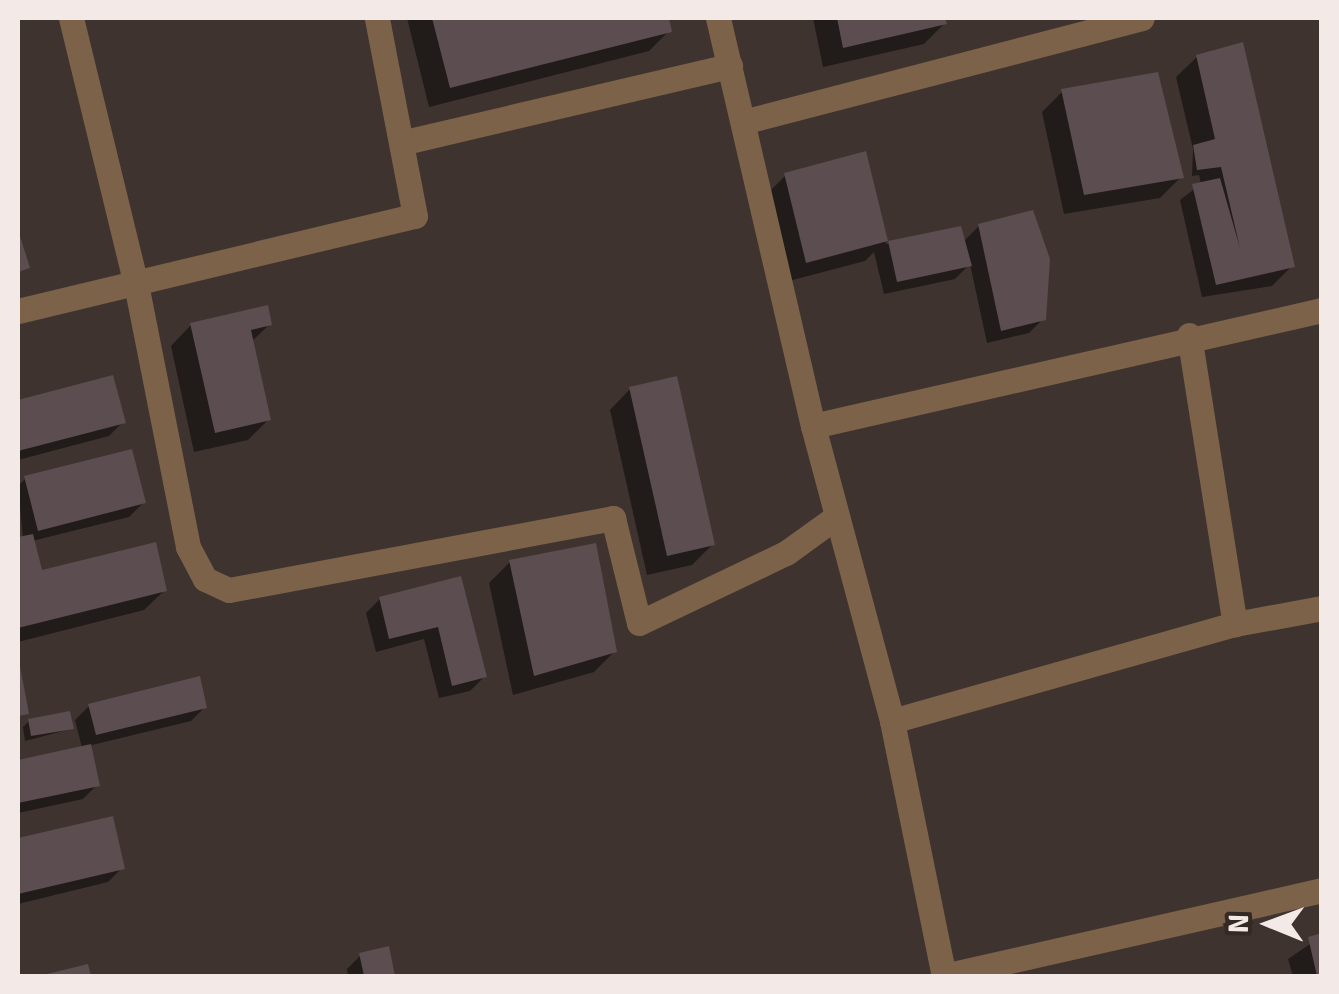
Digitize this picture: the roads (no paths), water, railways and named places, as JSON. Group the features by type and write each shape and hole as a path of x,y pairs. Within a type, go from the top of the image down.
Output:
{"street":[{"path":"71,18 136,284 188,547 204,579 229,590 596,517 614,518 639,624 786,553 836,517"},
{"path":"18,311 415,216 405,142 377,18"},
{"path":"718,18 813,426 892,721 944,976 1322,890"},
{"path":"743,122 1142,18"},
{"path":"405,142 730,66"},
{"path":"813,426 1189,335 1322,310"},
{"path":"1189,335 1235,624"},
{"path":"892,721 1235,624 1322,608"}]}
